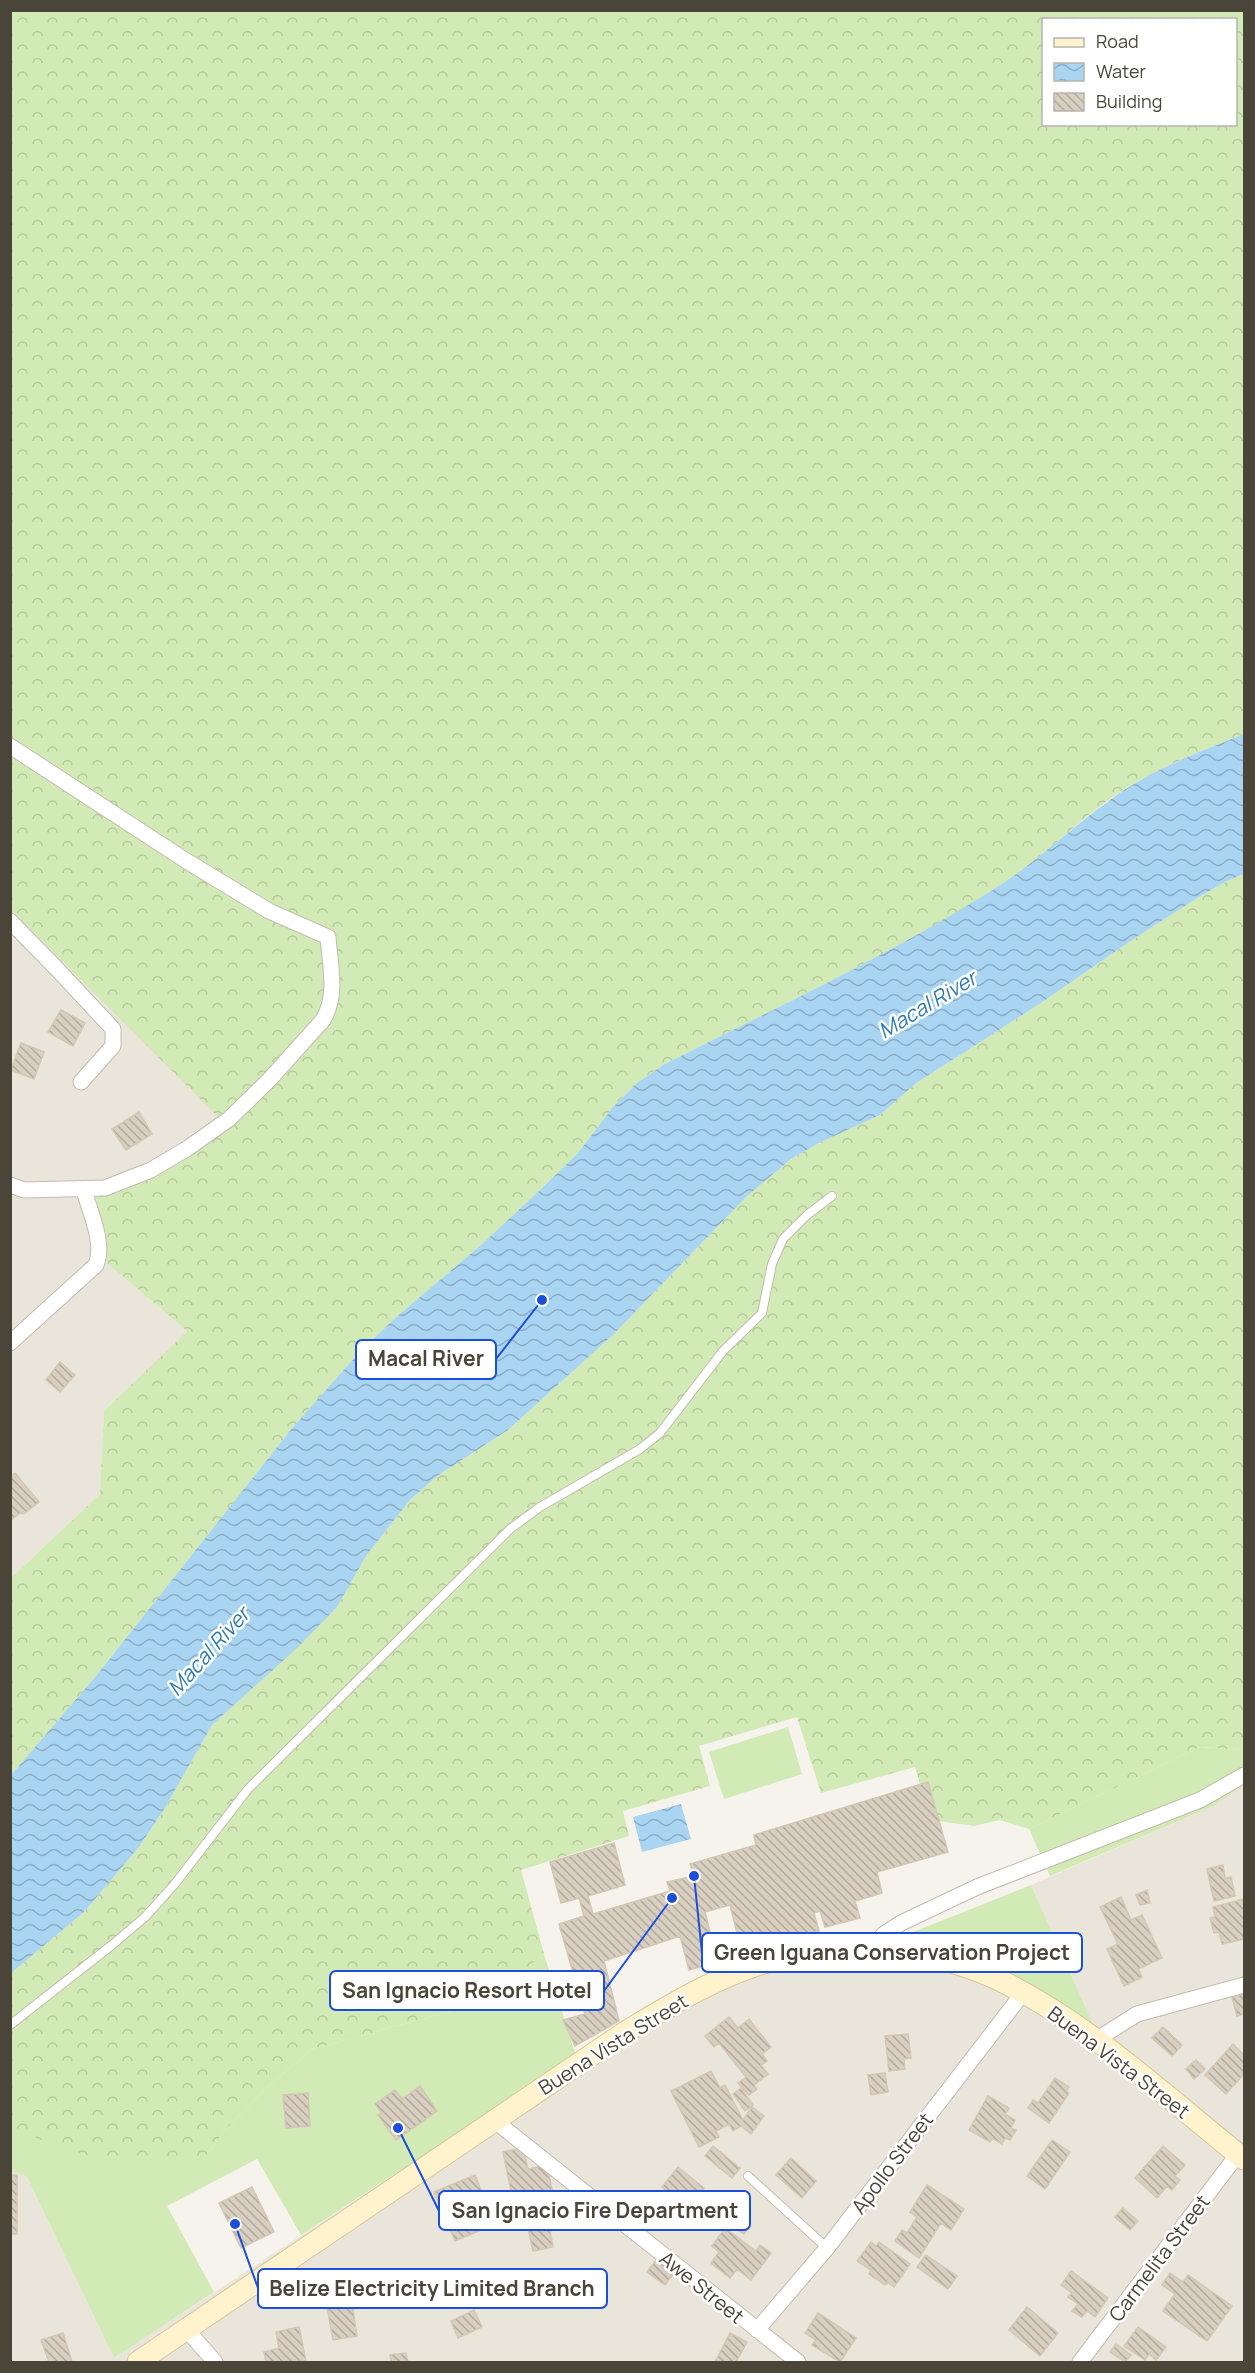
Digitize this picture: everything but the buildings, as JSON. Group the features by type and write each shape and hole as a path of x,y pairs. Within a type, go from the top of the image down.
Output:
{"main road":[{"name":"Buena Vista Street","path":"138,2362 627,2031 729,1977 784,1958 845,1949 872,1948 961,1966 994,1978 1023,1993 1096,2040 1241,2156"}],"street":[{"path":"10,746 185,860 270,911 328,937 332,978 332,996 329,1010 323,1020 270,1079 229,1119 189,1148 151,1170 105,1188 84,1190 11,1188"},
{"path":"10,921 113,1029 113,1046 81,1083"},
{"path":"10,1343 96,1265 100,1255 98,1242 84,1190"},
{"path":"872,1948 884,1934 901,1923 977,1887 1200,1800 1245,1775"},
{"path":"1096,2040 1137,2014 1245,1985"},
{"name":"Apollo Street","path":"757,2330 828,2248 1023,1993"},
{"name":"Awe Street","path":"495,2121 798,2362"},
{"name":"Carmelita Street","path":"1080,2362 1241,2156"},
{"path":"186,2329 215,2362"}],"lane":[{"path":"10,2025 145,1917 174,1885 248,1790 510,1529 540,1507 640,1449 660,1433 723,1351 762,1313 772,1263 783,1239 807,1215 832,1196"},
{"path":"748,2176 828,2248"}],"shaded area":[{"path":"11,910 226,1124 108,1264 187,1331 104,1411 100,1494 11,1578"},
{"path":"1244,1784 1244,2362 11,2362 10,2171 27,2177 114,2358 584,2051 796,1956 941,1961 1101,2044 1031,1885 1216,1805"}],"green space":[{"path":"11,11 1244,11 1244,734 1142,779 1095,810 1023,870 992,891 871,960 663,1065 637,1083 613,1107 577,1154 538,1192 482,1244 394,1319 356,1356 293,1427 96,1676 11,1775 11,1578 100,1494 104,1411 187,1331 108,1264 96,1196 162,1171 225,1124 11,910"},
{"path":"1244,874 1244,1750 1200,1747 1029,1829 1000,1820 974,1826 931,1820 915,1767 821,1793 797,1717 699,1746 710,1786 623,1811 629,1836 521,1870 544,1954 485,2002 312,2049 263,2091 225,2130 203,2160 109,2163 16,2131 11,2132 11,1973 84,1912 139,1847 165,1808 212,1725 337,1607 366,1556 410,1500 437,1476 508,1430 615,1333 747,1196 791,1159 819,1143 880,1115 915,1084 1044,1001 1126,944 1194,900"},
{"path":"788,1727 802,1774 724,1799 709,1752"},
{"path":"1200,1747 1244,1750 1244,1784 1216,1805 1050,1876 1029,1829"},
{"path":"1031,1885 1102,2045 1007,1984 870,1949"},
{"path":"544,1954 576,2056 301,2235 257,2159 167,2206 214,2292 114,2358 27,2177 11,2171 10,2132 16,2131 203,2160 225,2130 263,2091 312,2049 485,2002"}],"water":[{"path":"1244,734 1244,874 1194,900 1126,944 1044,1001 915,1084 880,1115 819,1143 791,1159 747,1196 615,1333 508,1430 437,1476 410,1500 366,1556 337,1607 298,1647 212,1725 165,1808 139,1847 84,1912 11,1973 11,1775 96,1676 293,1427 356,1356 394,1319 482,1244 538,1192 577,1154 613,1107 637,1083 663,1065 829,982 951,915 1007,881 1125,789 1174,763"},
{"path":"681,1804 691,1839 642,1852 633,1817"}],"place":[{"name":"Macal River","path":"542,1300"},
{"name":"Green Iguana Conservation Project","path":"694,1876"},
{"name":"San Ignacio Resort Hotel","path":"672,1898"},
{"name":"San Ignacio Fire Department","path":"398,2128"},
{"name":"Belize Electricity Limited Branch","path":"235,2224"}]}
